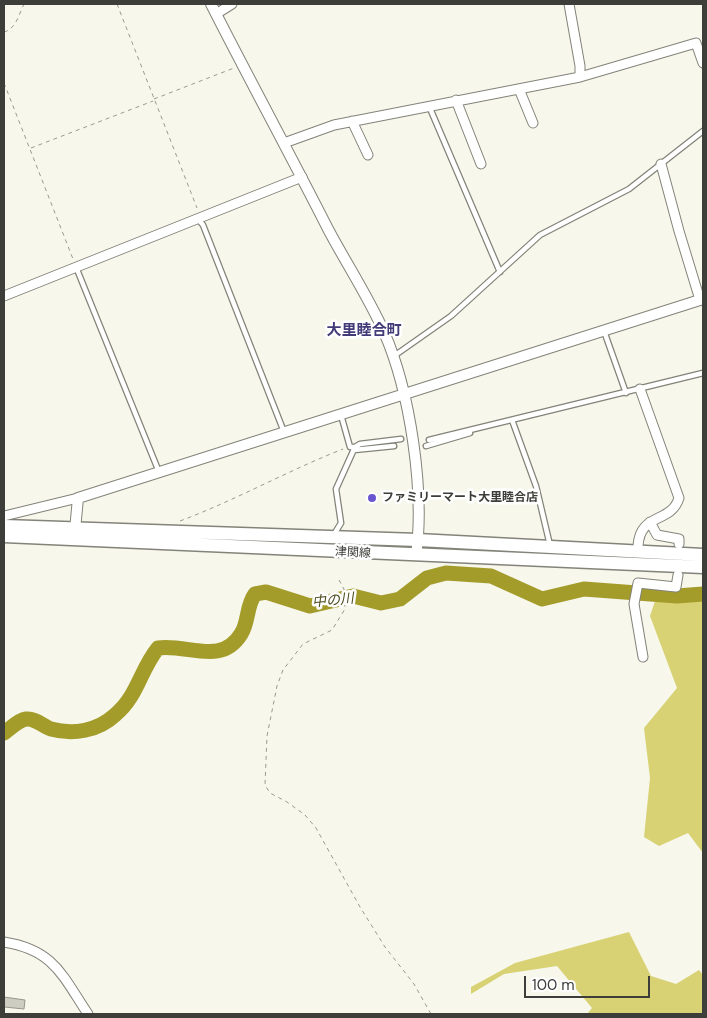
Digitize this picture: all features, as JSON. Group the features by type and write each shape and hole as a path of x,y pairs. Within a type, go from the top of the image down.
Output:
{"main road":[{"name":"津関線","path":"4,526 332,539 418,540 703,556"},
{"name":"津関線","path":"4,536 703,567"}],"street":[{"path":"211,4 384,333 404,396 416,481 418,540 416,555"},
{"path":"216,14 232,4"},
{"path":"569,4 580,66 580,77"},
{"path":"284,143 334,125 580,77 696,43 703,62"},
{"path":"519,89 533,123"},
{"path":"456,100 481,164"},
{"path":"352,121 368,155"},
{"path":"4,516 78,498 159,473 702,299 676,222 661,164"},
{"path":"4,296 302,177"},
{"path":"638,546 639,534 650,522 670,512 679,498 640,389"},
{"path":"75,530 78,498"},
{"path":"650,522 657,535 679,538 679,544"},
{"path":"643,657 634,598 638,582 676,587 678,575"},
{"path":"4,942 30,947 51,961 88,1014"}],"lane":[{"path":"429,105 500,272"},
{"path":"392,357 435,328 540,236 629,189 703,131"},
{"path":"200,219 284,433"},
{"path":"76,267 159,473"},
{"path":"604,331 626,393"},
{"path":"429,440 703,373"},
{"path":"341,415 353,448"},
{"path":"512,420 536,486 549,541"},
{"path":"426,446 465,436 474,430"},
{"path":"332,539 341,523 336,489 353,448 360,444 401,439"},
{"path":"353,448 394,446"}],"path":[{"path":"4,32 9,31 14,25 24,4"},
{"path":"117,4 200,219"},
{"path":"30,149 242,64"},
{"path":"4,83 76,267"},
{"path":"173,524 246,495 301,466 353,448"},
{"path":"339,580 344,590 345,609 332,630 303,644 283,670 277,686 266,736 265,785 270,793 287,802 304,815 316,828 360,908 385,947 414,984 431,1014"}],"shaded area":[{"path":"703,588 703,853 688,833 659,846 644,837 650,778 644,728 677,688 650,616 658,592"},
{"path":"629,932 651,976 676,984 699,970 703,975 703,1014 587,1014 592,1008 557,966 504,974 471,994 471,987 515,963"}],"building":[{"path":"4,997 25,1000 24,1009 4,1007"}],"waterway":[{"name":"中の川","path":"4,733 26,719 36,721 51,729 68,732 85,730 101,725 123,708 129,700 158,648 214,651 224,649 233,644 244,629 250,604 255,594 266,592 310,606 353,596 381,603 400,599 427,578 446,573 491,576 542,599 584,589 677,596 703,594"}],"place":[{"name":"ファミリーマート大里睦合店","path":"372,498"}],"district":[{"name":"大里睦合町","path":"364,331"}]}
